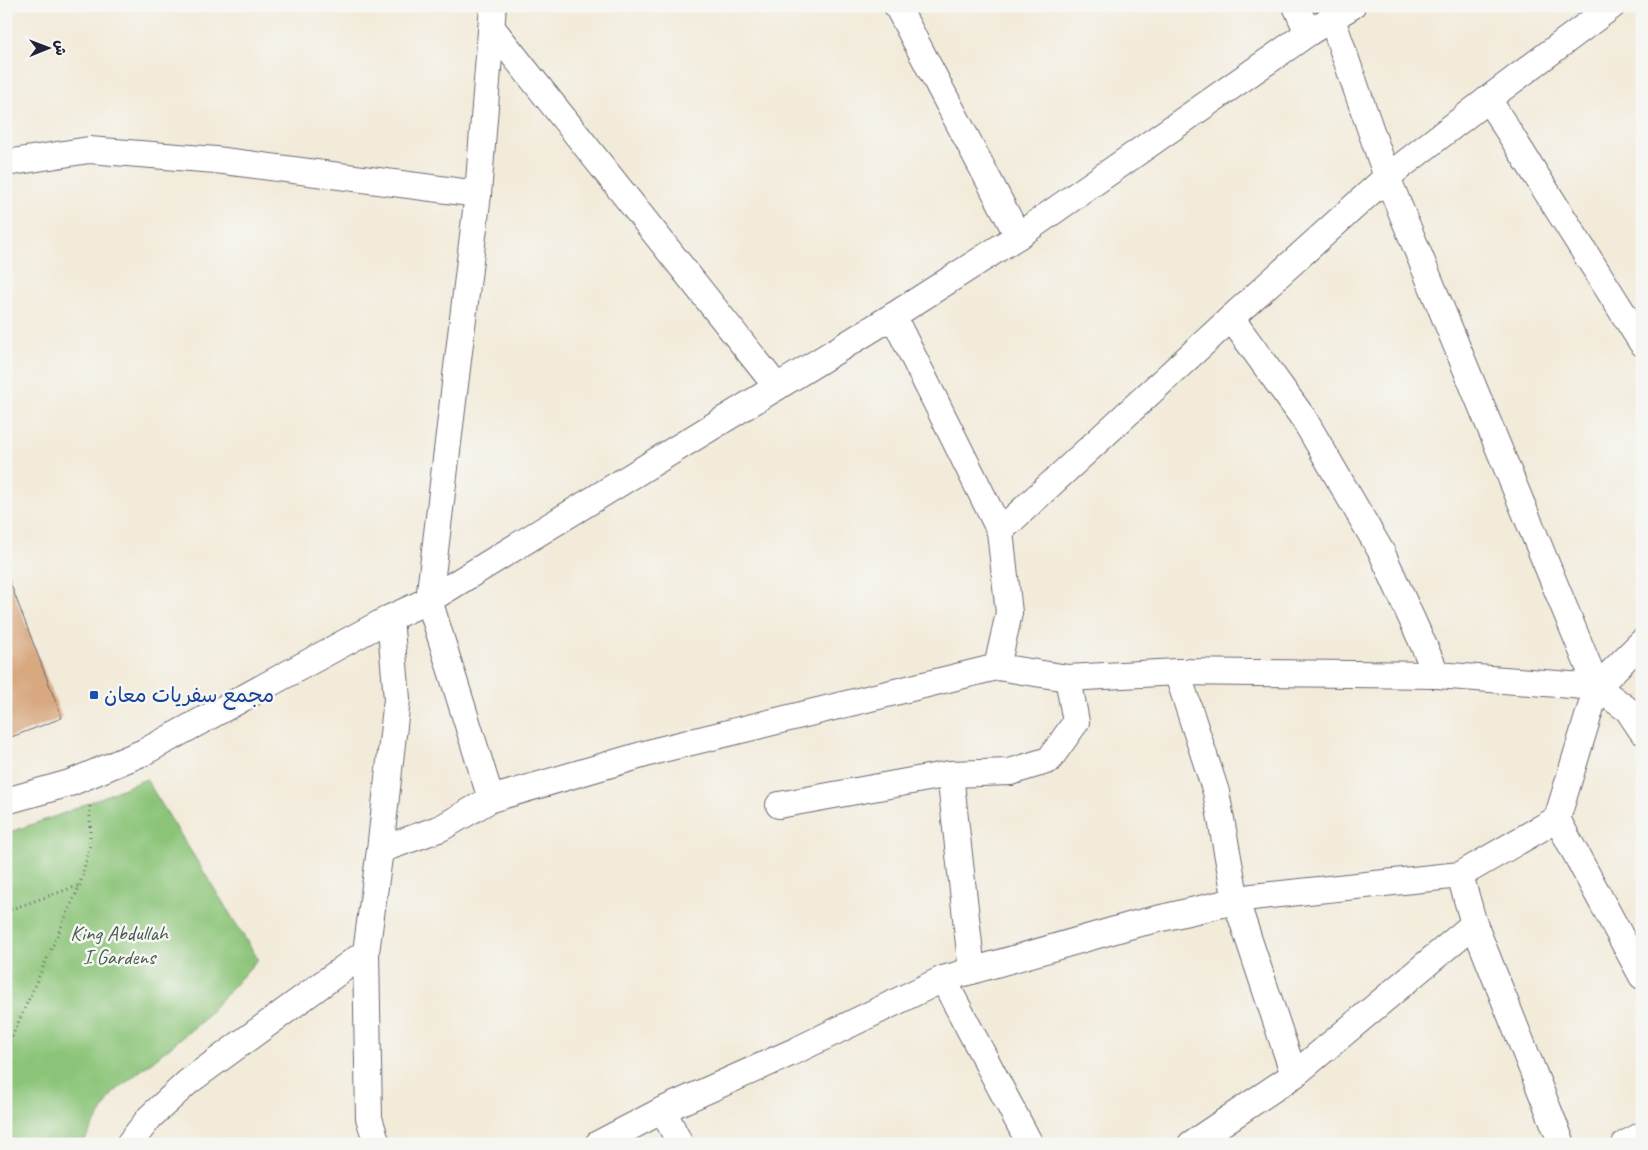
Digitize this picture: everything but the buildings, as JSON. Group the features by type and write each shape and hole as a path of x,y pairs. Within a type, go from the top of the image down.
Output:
{"street":[{"path":"897,6 1018,236"},
{"path":"1296,6 1308,33"},
{"path":"1000,531 1387,177 1612,6"},
{"path":"6,801 70,783 144,752 390,618 429,600 893,316 1018,236 1308,33 1342,12 1387,177 1596,687"},
{"path":"491,798 429,600 478,194 492,17"},
{"path":"492,17 777,387"},
{"path":"1488,99 1642,344"},
{"path":"6,163 89,150 216,160 478,194"},
{"path":"893,316 1000,531 1009,613 997,667"},
{"path":"1231,318 1304,419 1382,553 1437,675"},
{"path":"377,1144 369,1118 366,952 397,699 390,618"},
{"path":"598,1144 663,1110 795,1051 943,979 1136,924 1252,897 1460,875 1557,819 1596,687 1642,642"},
{"path":"380,850 441,828 491,798 659,750 997,667 1068,678 1178,672 1437,675 1596,687 1628,710 1642,731"},
{"path":"1178,672 1216,792 1236,901 1294,1075"},
{"path":"779,805 950,774 1010,772 1049,760 1076,722 1068,678"},
{"path":"950,774 972,971"},
{"path":"1557,819 1642,976"},
{"path":"1460,875 1474,924 1562,1144"},
{"path":"1191,1144 1294,1075 1474,924"},
{"path":"130,1144 150,1117 188,1082 366,952"},
{"path":"943,979 1030,1144"},
{"path":"663,1110 680,1144"},
{"path":"1625,1144 1642,1135"}],"path":[{"path":"6,1050 80,885 90,846 90,775"},
{"path":"6,911 80,885"}],"green space":[{"name":"King Abdullah I Gardens","path":"146,779 258,959 201,1022 113,1093 82,1144 6,1144 6,832 59,815"}],"place":[{"name":"مجمع سفريات معان","path":"94,695"}]}
